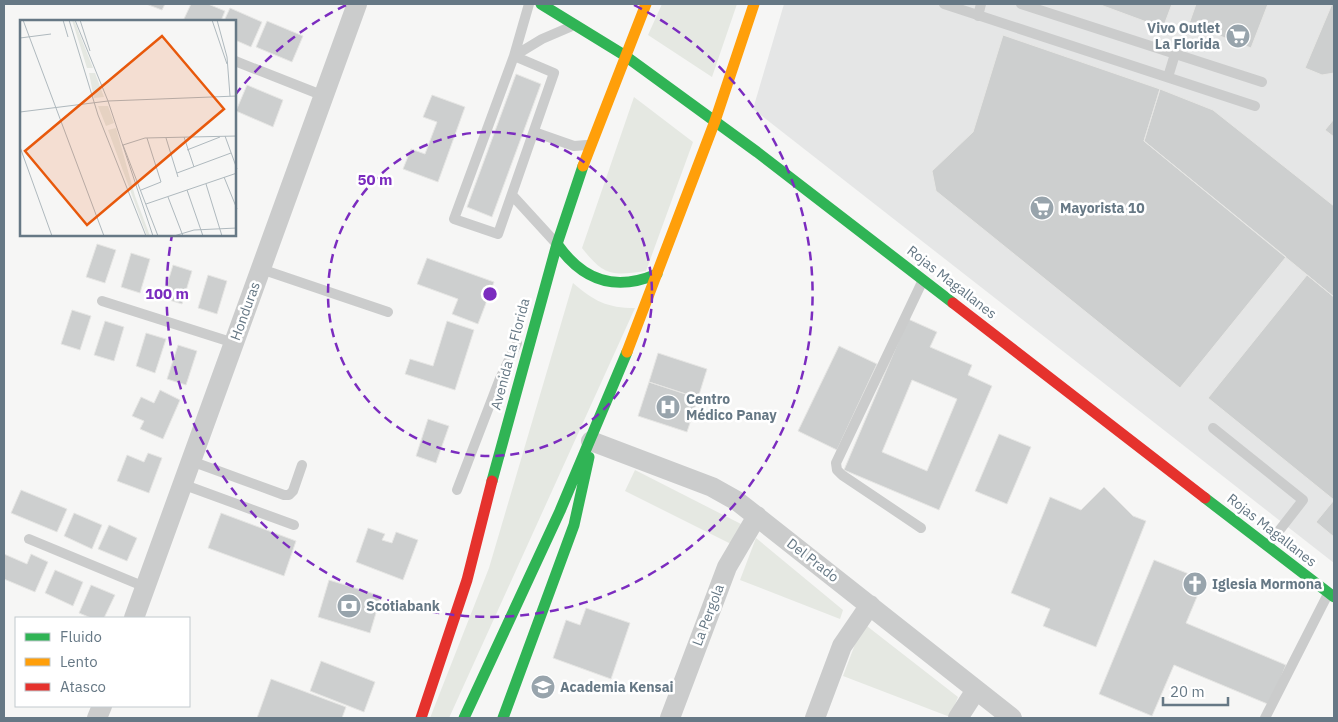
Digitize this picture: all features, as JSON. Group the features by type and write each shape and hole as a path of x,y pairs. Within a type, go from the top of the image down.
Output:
{"main road":[{"name":"Avenida La Florida","path":"421,718 467,580 512,402 557,244 590,145 624,55 646,4"},
{"path":"464,718 591,441 716,121 754,4"},
{"name":"Rojas Magallanes","path":"545,5 624,55 716,121 924,279 1331,595"},
{"path":"557,244 576,268 596,279 612,283 627,283 657,274"},
{"path":"503,718 574,524 584,484 591,441"}],"street":[{"name":"Honduras","path":"134,617 357,4"},
{"name":"Del Prado","path":"591,441 712,487 737,501 1012,718"},
{"name":"La Pergola","path":"670,718 727,567 757,516"},
{"path":"814,718 842,646 870,605"},
{"path":"958,718 976,690"}],"lane":[{"path":"514,56 554,73 498,234 454,218 514,56 529,4"},
{"path":"944,4 1255,106"},
{"path":"978,16 981,4"},
{"path":"1021,4 1262,82"},
{"path":"514,56 542,39 575,25"},
{"path":"1168,78 1175,54"},
{"path":"236,61 324,96"},
{"path":"534,132 574,146 590,145"},
{"path":"457,490 496,389 557,244 512,195"},
{"path":"260,269 388,312"},
{"path":"921,528 842,475 837,470 836,463 924,279"},
{"path":"102,301 234,344"},
{"path":"1213,428 1302,500 1267,546"},
{"path":"191,461 284,495 289,495 293,491 302,466"},
{"path":"182,484 294,525"},
{"path":"29,539 145,586"},
{"path":"1265,718 1331,595"}],"shaded area":[{"path":"662,4 737,4 712,77 648,35"},
{"name":"Vivo Outlet La Florida","path":"784,4 1334,4 1334,563 753,109"},
{"path":"634,97 693,142 646,271 617,273 603,269 596,264 582,248"},
{"path":"573,283 601,302 616,307 635,308 449,718 430,718 489,568"},
{"path":"635,470 741,524 731,544 625,491"},
{"path":"756,538 843,610 840,619 740,580"},
{"path":"863,623 958,697 950,717 843,676"}],"building":[{"path":"146,4 165,4 162,10"},
{"path":"191,4 208,4 225,11 221,20 183,20"},
{"path":"1098,4 1172,4 1163,28"},
{"name":"Vivo Outlet La Florida","path":"1196,4 1268,4 1251,48 1189,24"},
{"path":"1332,4 1334,4 1334,73 1322,75 1305,68"},
{"path":"230,8 262,22 251,47 236,40 236,20 224,20"},
{"path":"267,21 303,36 292,62 256,47"},
{"path":"1003,35 1160,89 1144,141 1286,257 1180,388 936,191 932,171 973,132"},
{"path":"516,74 541,84 492,217 467,207"},
{"path":"247,85 283,100 273,127 236,111"},
{"path":"1160,89 1213,110 1334,206 1334,297 1144,141"},
{"path":"432,95 465,107 438,182 403,169 411,149 425,154 437,122 423,117"},
{"path":"1334,119 1334,137 1325,130"},
{"path":"97,244 116,250 105,283 86,277"},
{"path":"131,253 150,259 140,293 121,287"},
{"path":"427,258 494,282 478,324 452,314 458,299 417,284"},
{"path":"173,265 192,271 182,304 163,298"},
{"path":"208,275 227,281 217,314 198,308"},
{"path":"1307,275 1334,297 1334,500 1208,398"},
{"path":"72,310 91,316 80,350 61,344"},
{"path":"908,319 937,332 930,347 972,365 968,375 992,386 939,510 844,470","holes":["912,380 957,399 927,471 882,452"]},
{"path":"105,321 124,327 114,361 94,355"},
{"path":"447,321 474,330 455,390 405,374 410,359 433,366"},
{"path":"146,333 166,339 155,373 136,366"},
{"path":"178,345 197,351 186,385 167,379"},
{"path":"839,346 877,364 837,450 798,431"},
{"path":"658,353 707,369 698,398 649,382"},
{"name":"Centro Médico Panay","path":"649,382 698,398 687,432 638,416"},
{"path":"160,390 180,400 163,439 140,429 144,421 132,416 141,397 154,403"},
{"path":"428,419 449,426 436,463 416,456"},
{"path":"999,434 1031,447 1007,504 975,491"},
{"path":"148,453 162,458 149,493 117,481 127,455 144,462"},
{"path":"1104,487 1133,516 1146,521 1096,647 1043,626 1050,609 1011,593 1050,497 1081,510"},
{"path":"21,490 67,509 57,532 11,513"},
{"path":"1334,500 1334,537 1316,522"},
{"path":"74,513 102,525 92,549 64,536"},
{"path":"221,513 296,541 284,576 208,548"},
{"path":"109,525 137,538 127,561 98,549"},
{"path":"368,528 385,534 382,540 392,543 396,532 418,540 403,580 356,562"},
{"path":"4,554 27,564 31,554 48,562 35,592 4,579"},
{"path":"1154,560 1204,580 1186,623 1286,665 1270,705 1174,665 1152,716 1099,694"},
{"path":"55,570 83,582 73,606 45,593"},
{"name":"Scotiabank","path":"329,580 381,596 370,633 318,617"},
{"path":"91,585 115,595 104,617 89,617 79,613"},
{"path":"586,608 630,623 611,679 553,658 566,620 580,625"},
{"path":"321,661 375,682 364,712 310,691"},
{"path":"271,679 346,707 342,718 257,718"}],"traffic: fast":[{"path":"541,4 624,55 757,152 953,303"},
{"path":"492,481 557,244 583,166"},
{"path":"557,244 578,267 601,280 627,282 657,274"},
{"path":"464,718 560,511 627,352"},
{"path":"503,718 574,525 589,457"},
{"path":"1205,498 1334,597"}],"traffic: slow":[{"path":"583,166 646,4"},
{"path":"627,352 715,121 754,4"}],"traffic: jam":[{"path":"953,303 1205,498"},
{"path":"421,718 467,580 492,481"}],"place":[{"name":"Vivo Outlet La Florida","path":"1238,36"},
{"name":"Mayorista 10","path":"1042,208"},
{"name":"Centro Médico Panay","path":"668,407"},
{"name":"Iglesia Mormona","path":"1195,584"},
{"name":"Scotiabank","path":"349,606"},
{"name":"Academia Kensai","path":"543,687"}]}
